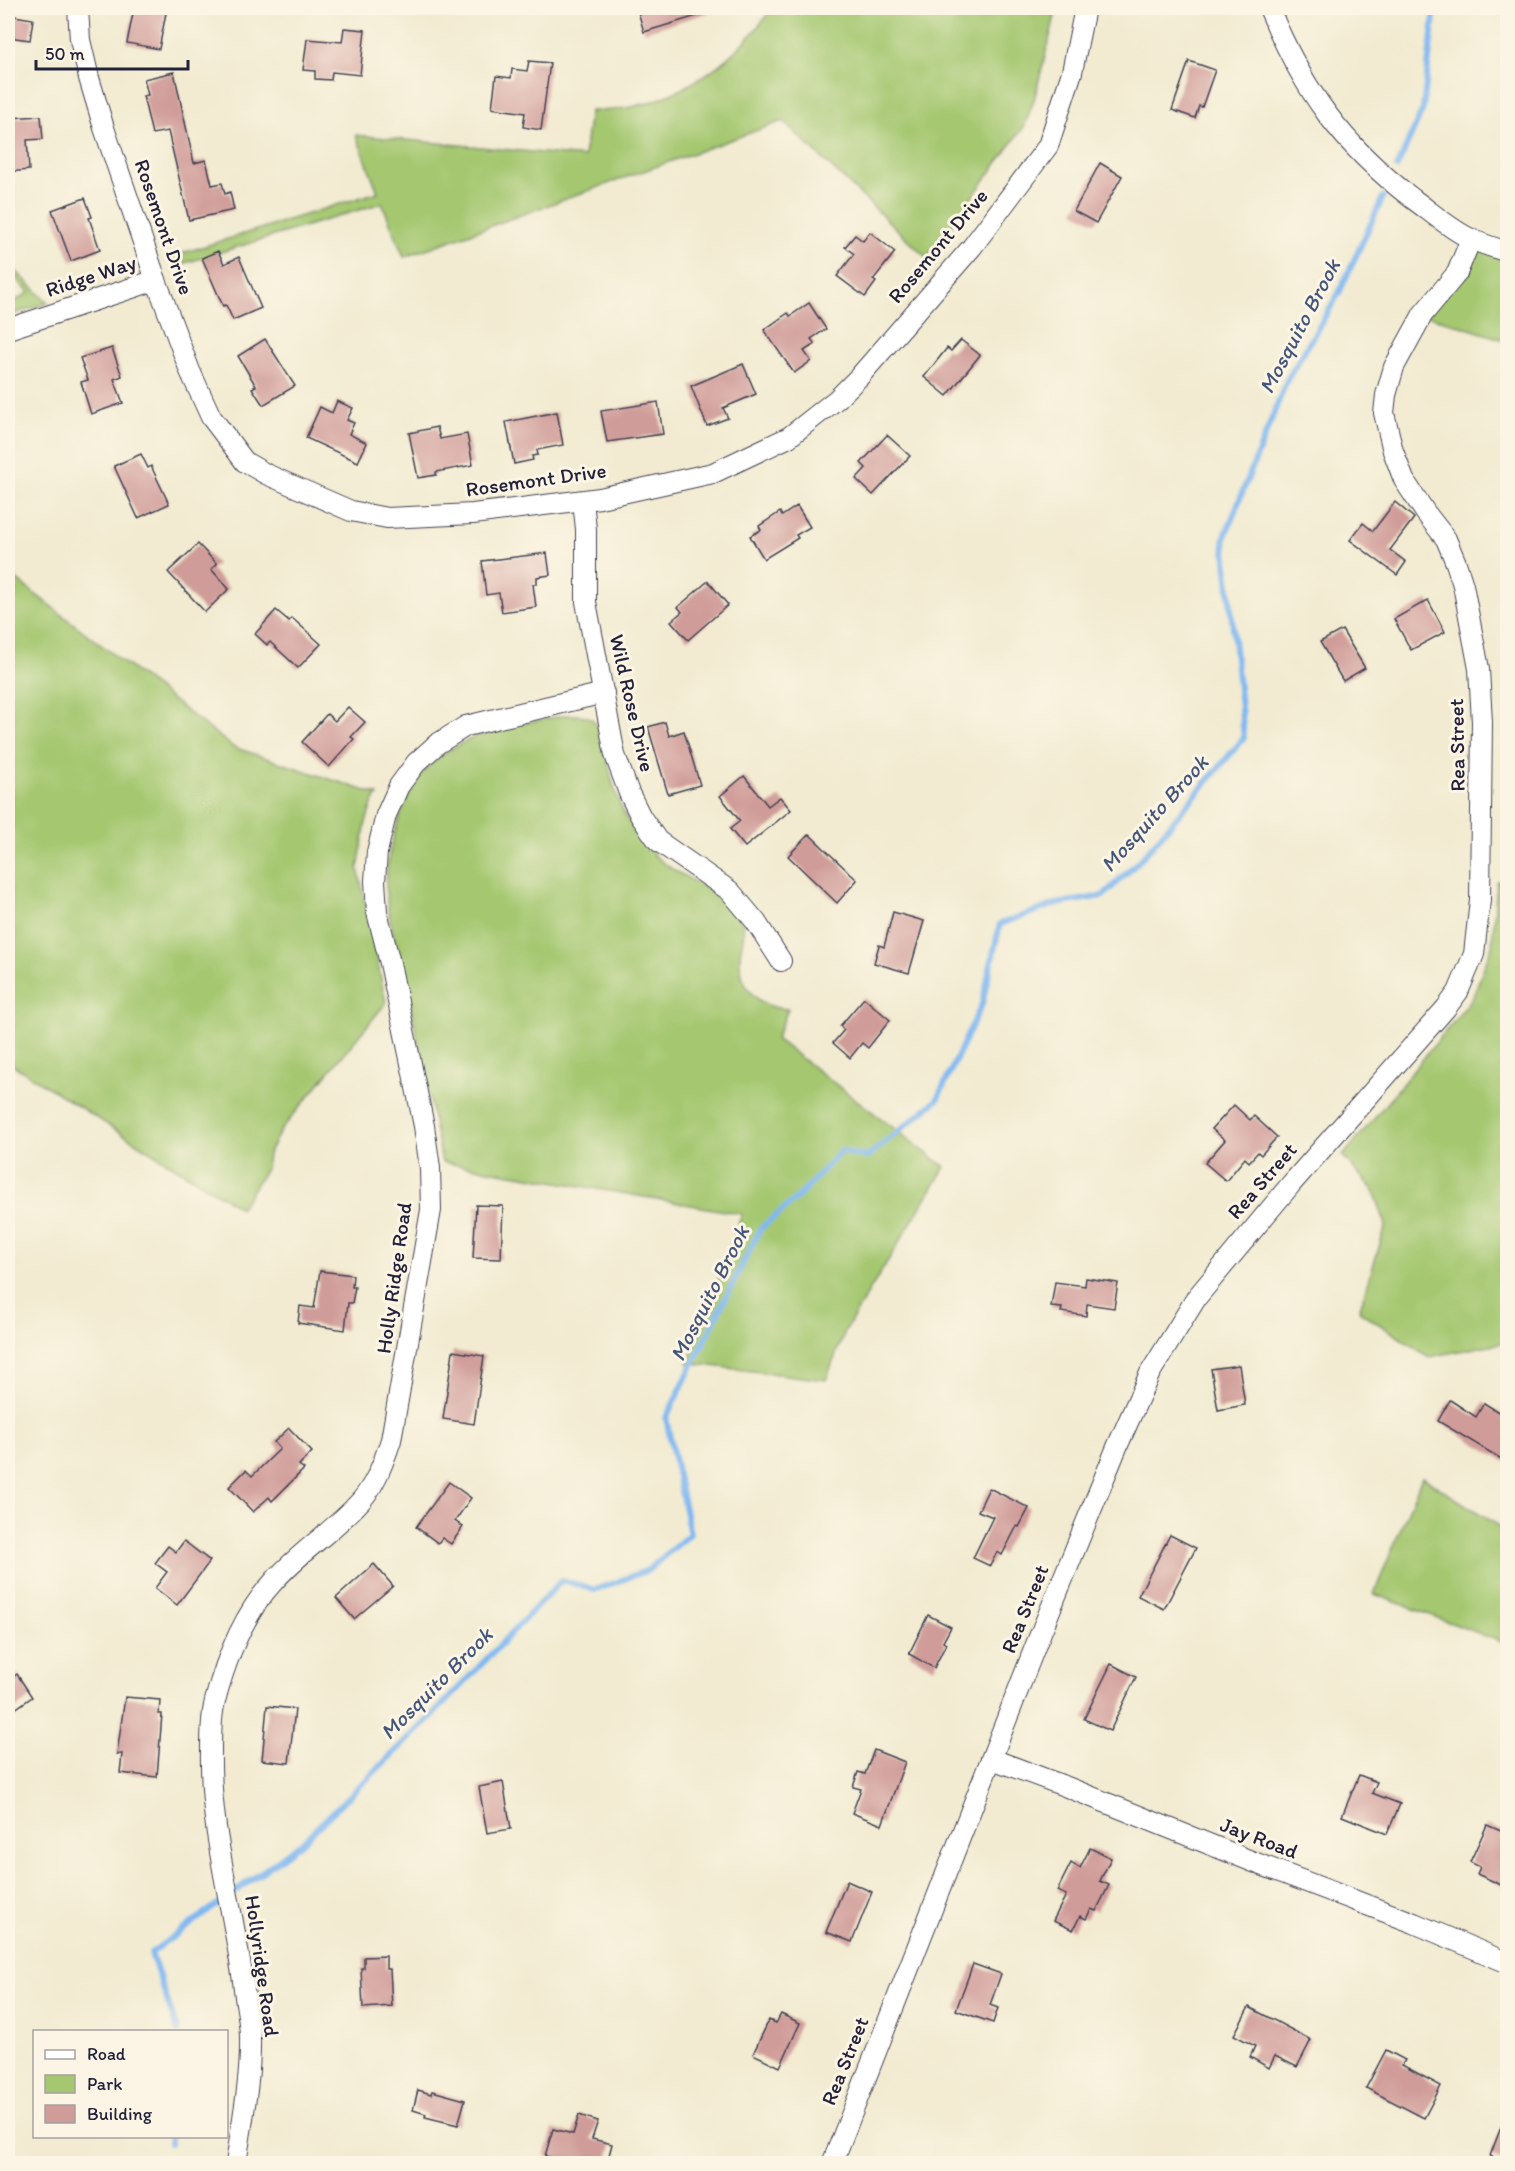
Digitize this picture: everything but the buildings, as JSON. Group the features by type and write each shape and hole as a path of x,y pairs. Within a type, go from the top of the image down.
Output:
{"street":[{"name":"Rosemont Drive","path":"78,8 80,40 89,78 156,280 190,371 211,417 245,462 266,474 351,511 387,518 473,514 583,501 713,473 789,437 837,399 972,247 1048,146 1072,72 1085,8"},
{"path":"1269,8 1298,72 1336,127 1365,159 1392,183 1455,230 1471,239 1508,252"},
{"name":"Rea Street","path":"832,2163 1037,1642 1150,1373 1197,1297 1248,1235 1446,1008 1458,992 1474,954 1481,878 1482,722 1479,669 1463,585 1456,563 1446,538 1404,480 1393,451 1384,413 1386,395 1394,367 1423,314 1457,273 1471,239"},
{"name":"Ridge Way","path":"8,329 156,280"},
{"name":"Wild Rose Drive","path":"583,501 586,529 586,602 615,755 629,793 640,817 658,841 730,891 756,922 781,961"},
{"name":"Holly Ridge Road","path":"226,1883 216,1824 211,1772 214,1704 226,1662 241,1630 259,1600 274,1581 356,1507 369,1491 384,1464 392,1440 431,1210 430,1167 424,1126 377,912 375,871 386,815 399,786 416,763 437,744 466,726 604,693"},
{"name":"Jay Road","path":"992,1760 1067,1787 1261,1865 1414,1923 1508,1964"},
{"name":"Hollyridge Road","path":"226,1883 240,1958 250,2036 247,2085 236,2163"}],"green space":[{"path":"772,8 1057,8 1034,100 1024,127 927,258 783,121 404,257 382,203 175,266 170,257 378,192 356,135 584,157 590,111 644,104 669,95 693,82 737,50"},
{"path":"1471,239 1507,252 1507,341 1423,314"},
{"path":"8,263 48,303 8,316 8,306 29,292 8,270"},
{"path":"8,573 233,747 378,795 372,804 366,822 358,868 386,1003 281,1130 268,1154 266,1169 240,1208 8,1062"},
{"path":"566,715 587,717 597,725 620,804 629,822 648,848 670,868 716,894 734,910 741,920 744,933 740,966 746,985 759,1000 767,1005 788,1009 776,1039 945,1167 845,1331 826,1380 688,1363 742,1214 442,1162 406,983 388,910 387,869 394,834 407,799 416,783 426,769 452,748 499,729"},
{"path":"1507,877 1507,1342 1429,1357 1359,1311 1386,1225 1374,1191 1343,1156 1472,999 1492,946 1497,882"},
{"path":"1422,1477 1507,1531 1507,1644 1374,1594"}],"waterway":[{"name":"Mosquito Brook","path":"1397,167 1423,109 1435,8"},
{"name":"Mosquito Brook","path":"177,2030 151,1953 300,1844 431,1717 562,1580 595,1590 648,1570 690,1534 666,1418 760,1229 797,1198 841,1151 867,1157 937,1100 982,1004 1000,924 1056,904 1103,896 1142,858 1244,738 1224,539 1287,380 1339,293 1383,197"},
{"name":"Mosquito Brook","path":"170,2143 171,2138"}]}
